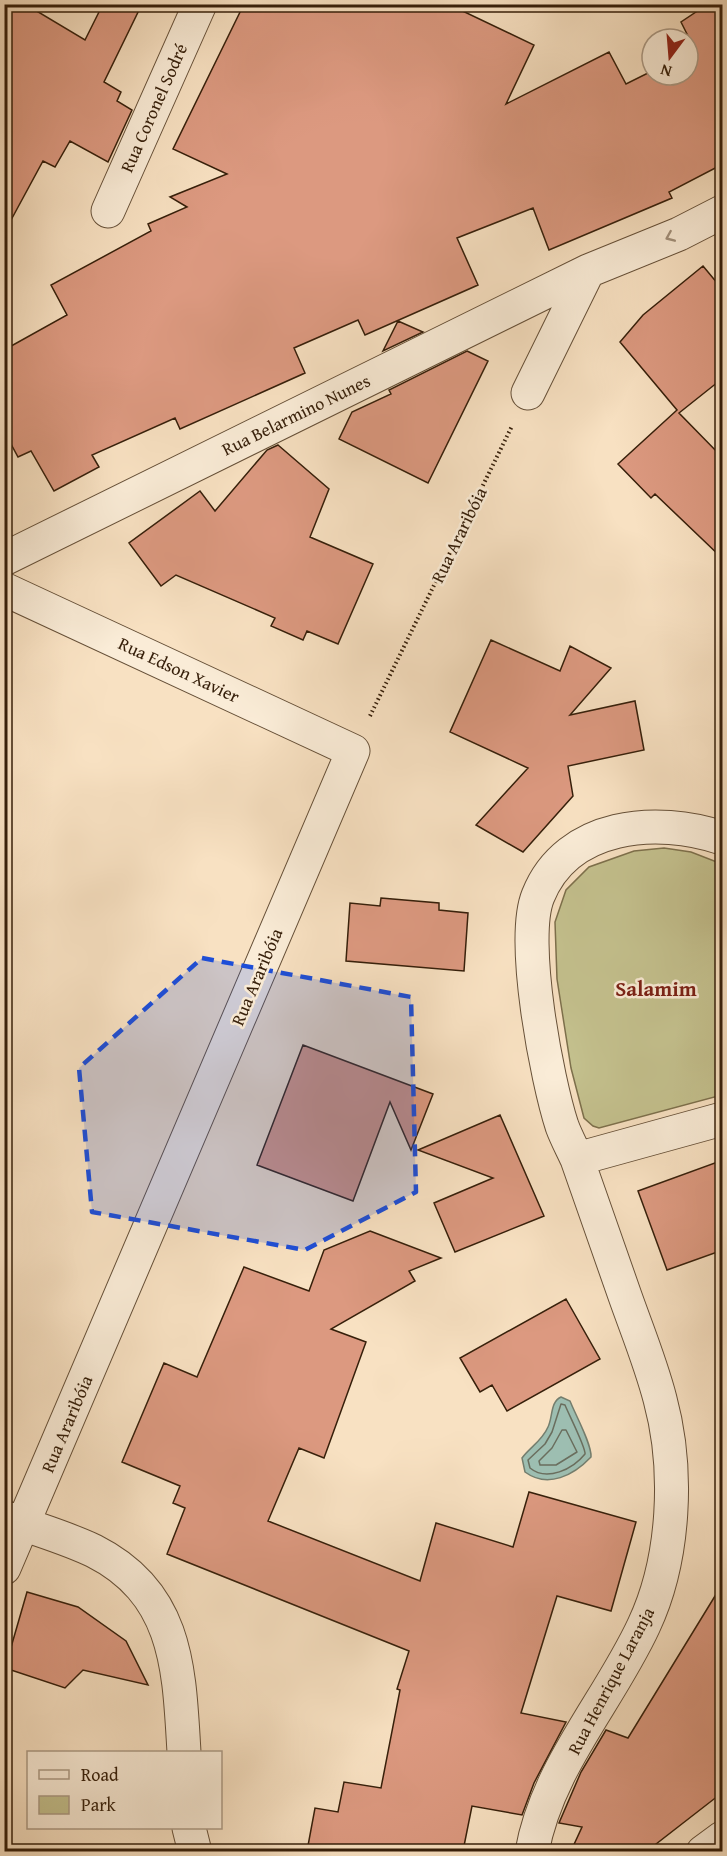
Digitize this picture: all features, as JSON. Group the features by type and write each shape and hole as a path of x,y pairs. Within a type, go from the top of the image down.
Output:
{"street":[{"name":"Rua Coronel Sodré","path":"108,211 200,4"},
{"name":"Rua Belarmino Nunes","path":"7,561 588,271 679,234 723,212"},
{"path":"528,393 588,271"},
{"name":"Rua Edson Xavier","path":"4,589 353,751"},
{"name":"Rua Araribóia","path":"4,1568 14,1521 353,751"},
{"name":"Rua Henrique Laranja","path":"532,1851 551,1792 596,1708 630,1652 655,1597 665,1560 671,1482 661,1400 577,1159 562,1127 539,1021 532,919 537,897 547,878 560,861 596,838 629,828 664,825 696,829 723,838"},
{"path":"577,1159 723,1119"},
{"path":"14,1521 96,1552 123,1571 146,1595 161,1617 178,1668 184,1751"},
{"path":"190,1829 195,1851"},
{"path":"703,1851 723,1838"}],"path":[{"name":"Rua Araribóia","path":"353,751 528,393"}],"highlighted area":[{"path":"202,958 411,997 416,1192 305,1250 92,1212 79,1068"}],"green space":[{"path":"664,848 691,852 722,864 722,1095 599,1128 584,1118 571,1068 557,979 555,922 566,890 589,867 634,851"}],"water":[{"path":"561,1397 570,1401 586,1438 591,1457 577,1469 560,1478 534,1477 525,1472 522,1458 545,1432 550,1423 553,1406"}],"building":[{"path":"4,4 25,4 85,40 103,4 142,4 104,82 121,92 117,101 132,110 108,162 70,141 55,167 43,161 4,233"},
{"path":"244,4 448,4 534,45 506,104 609,52 626,84 640,77 640,87 700,87 700,27 684,27 681,22 708,4 723,4 723,164 669,192 672,198 549,250 533,208 457,238 478,285 365,335 358,320 294,348 305,373 180,429 175,418 92,455 99,467 54,491 31,451 18,457 4,431 4,350 67,315 51,285 151,231 148,224 187,207 170,197 227,174 173,149"},
{"path":"703,266 723,290 723,378 679,413 723,458 723,559 655,494 651,498 618,464 677,410 620,342 643,315"},
{"path":"398,321 423,332 383,351"},
{"path":"467,351 488,361 428,483 339,439 352,412 391,394 389,390"},
{"path":"278,445 329,489 310,537 373,564 338,644 307,631 303,640 271,626 275,618 176,575 161,586 129,543 200,491 215,511 267,450"},
{"path":"491,640 560,671 570,646 611,668 570,715 635,701 644,750 568,766 573,796 523,852 476,825 528,768 450,732"},
{"path":"381,898 439,903 439,910 468,913 464,971 346,961 350,903 380,906"},
{"path":"303,1045 433,1094 411,1150 390,1102 353,1201 257,1165"},
{"path":"500,1115 544,1216 455,1252 434,1203 493,1178 418,1150"},
{"path":"723,1160 723,1250 667,1270 638,1191"},
{"path":"370,1231 441,1258 409,1271 415,1281 331,1329 366,1342 324,1458 299,1448 268,1521 420,1581 436,1523 513,1547 529,1492 636,1522 611,1611 557,1596 521,1713 566,1722 534,1783 522,1815 472,1806 463,1851 307,1851 315,1808 338,1812 344,1782 381,1788 400,1690 397,1689 409,1651 167,1554 185,1508 173,1503 180,1486 122,1462 164,1363 197,1377 244,1267 309,1291 324,1250"},
{"path":"566,1299 600,1359 507,1411 492,1385 480,1392 460,1358"},
{"path":"723,1583 723,1792 647,1851 571,1851 582,1827 559,1823 581,1772 606,1730 628,1738"},
{"path":"27,1592 78,1607 126,1641 148,1685 83,1670 65,1688 5,1668"}],"district":[{"name":"Salamim","path":"656,989"}]}
